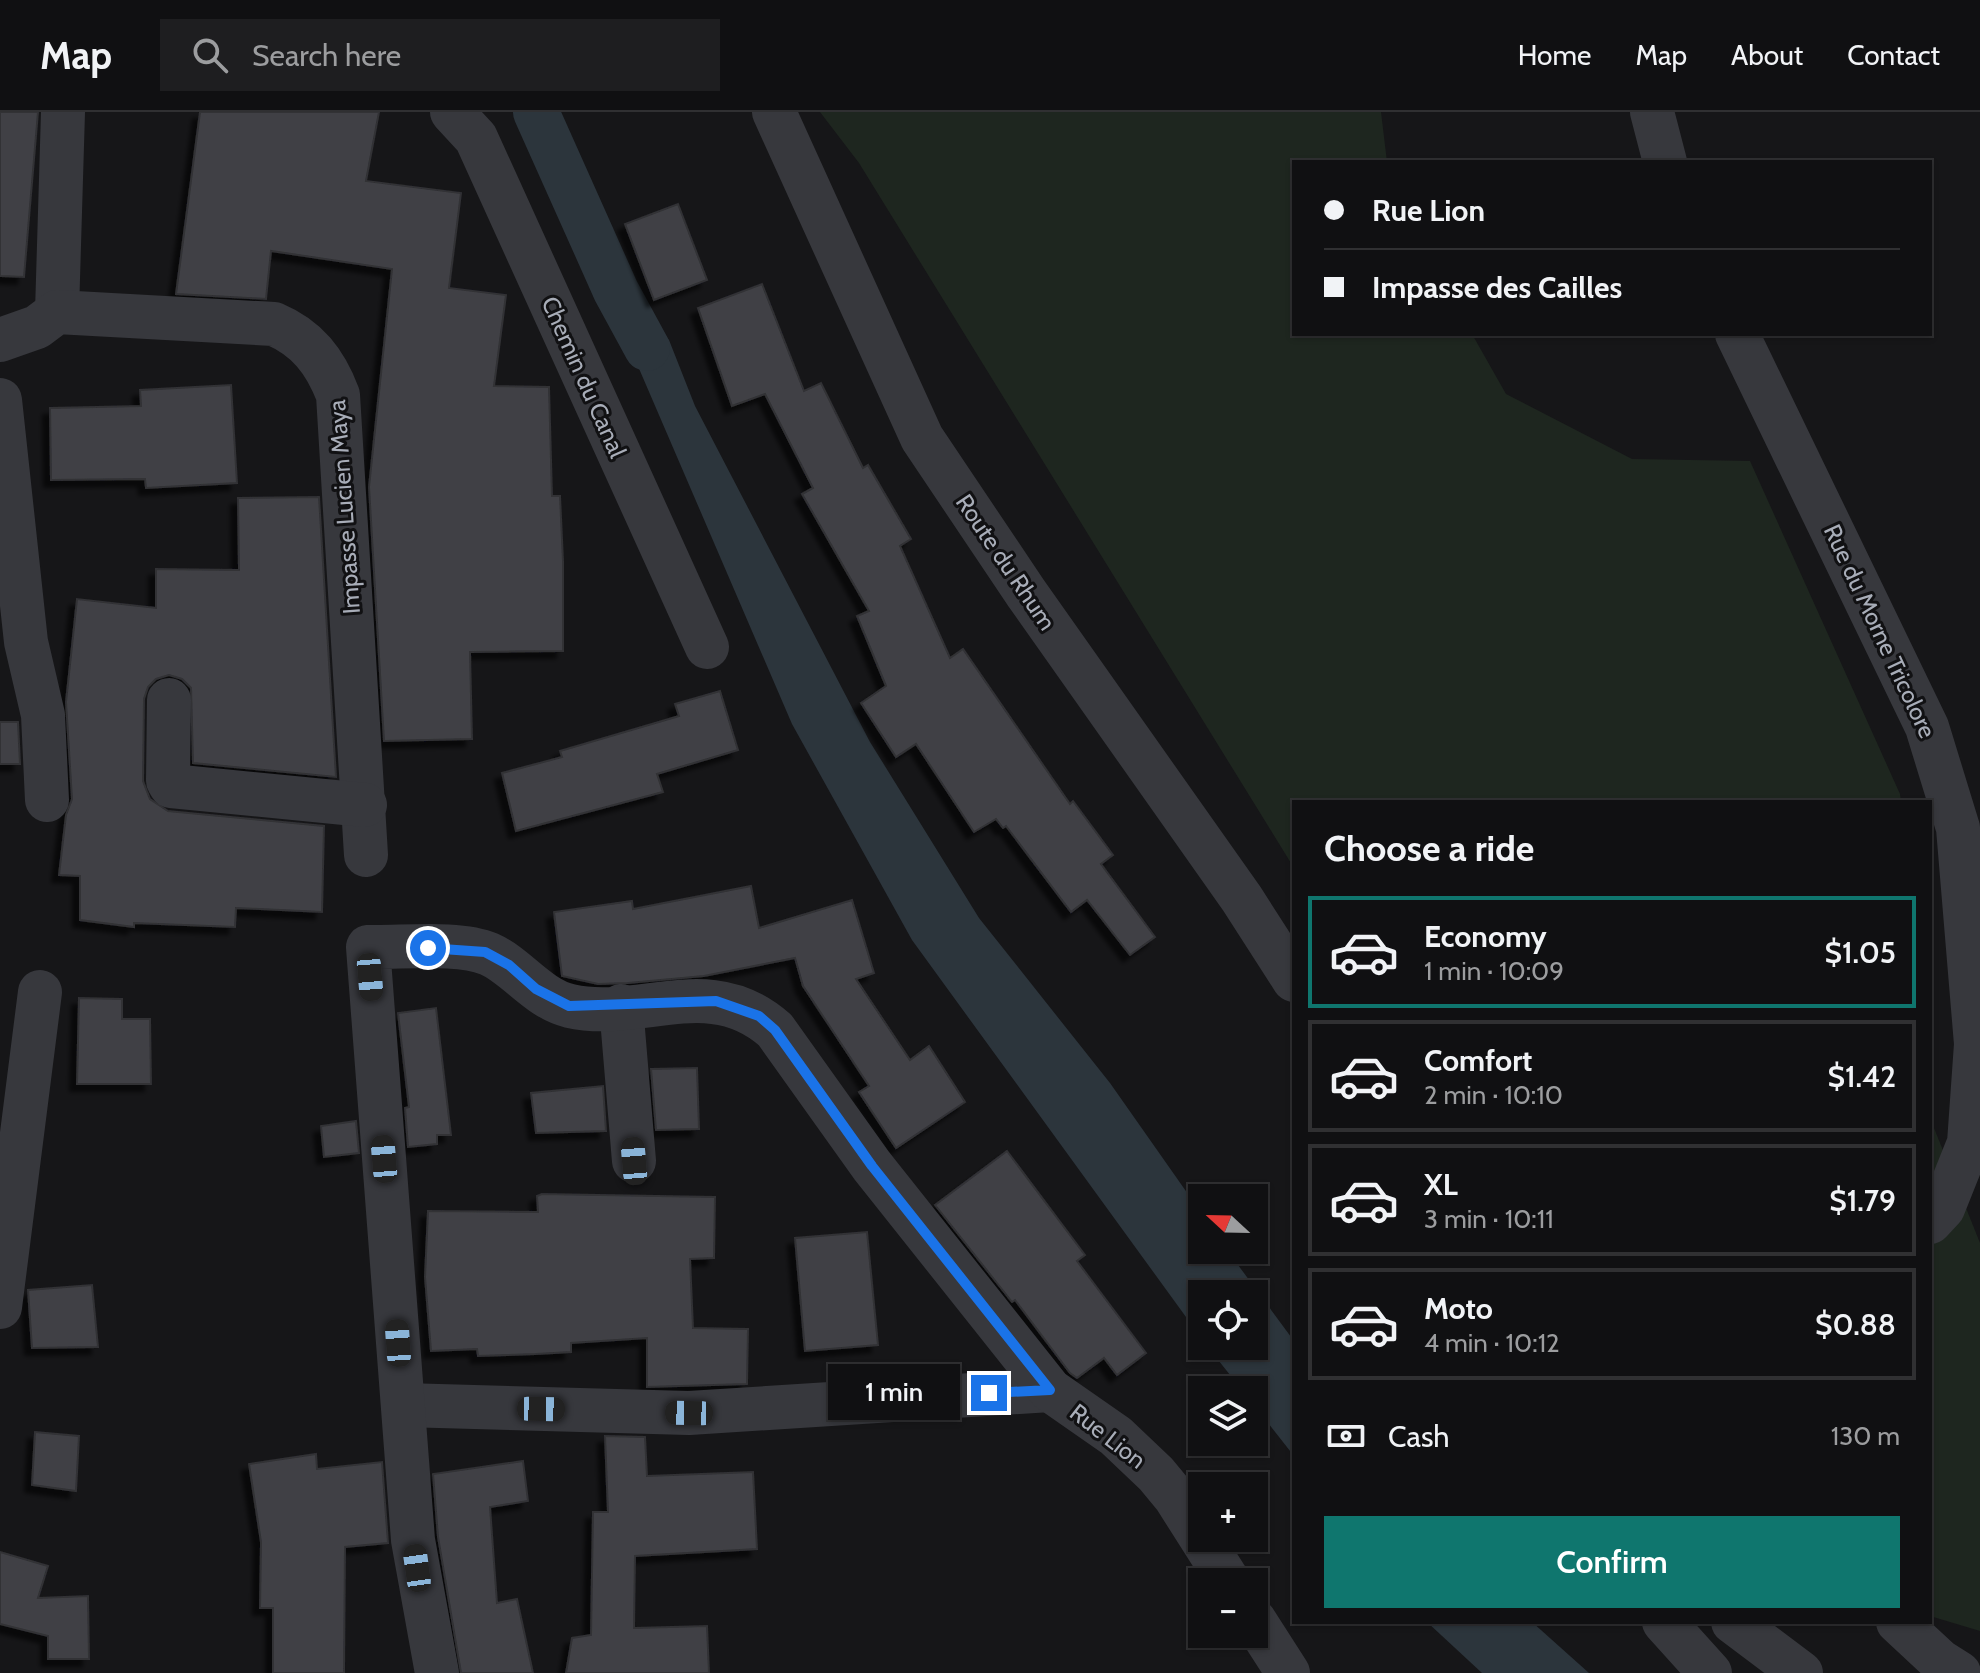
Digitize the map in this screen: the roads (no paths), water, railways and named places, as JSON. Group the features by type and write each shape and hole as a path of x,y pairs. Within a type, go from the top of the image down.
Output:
{"street":[{"path":"0,340 37,327 57,312 63,112"},
{"name":"Chemin du Canal","path":"452,112 476,138 707,647"},
{"name":"Route du Rhum","path":"774,112 922,438 1026,593 1242,899 1292,977"},
{"path":"1652,112 1664,160"},
{"name":"Impasse Lucien Maya","path":"57,312 274,324 296,334 329,373 338,395 366,855"},
{"name":"Rue du Morne Tricolore","path":"1738,336 1927,727 1958,828 1975,1059 1969,1143 1943,1208 1932,1220"},
{"path":"0,400 13,642 43,715 47,800"},
{"path":"169,700 168,781 171,786 365,805"},
{"name":"Rue Lion","path":"403,1405 368,947 458,948 485,952 509,965 536,989 569,1006 716,1001 739,1007 767,1023 872,1166 1050,1390 1116,1436 1156,1474 1175,1497 1220,1568"},
{"path":"0,1307 40,992"},
{"path":"621,1006 634,1161"},
{"path":"437,1673 413,1540 403,1405 689,1413 1050,1390"},
{"path":"1666,1624 1710,1673"},
{"path":"1736,1624 1801,1673"},
{"path":"1900,1624 1940,1661 1959,1673"},
{"path":"1268,1642 1288,1673"}],"waterway":[{"path":"536,112 616,291 647,348"}]}
